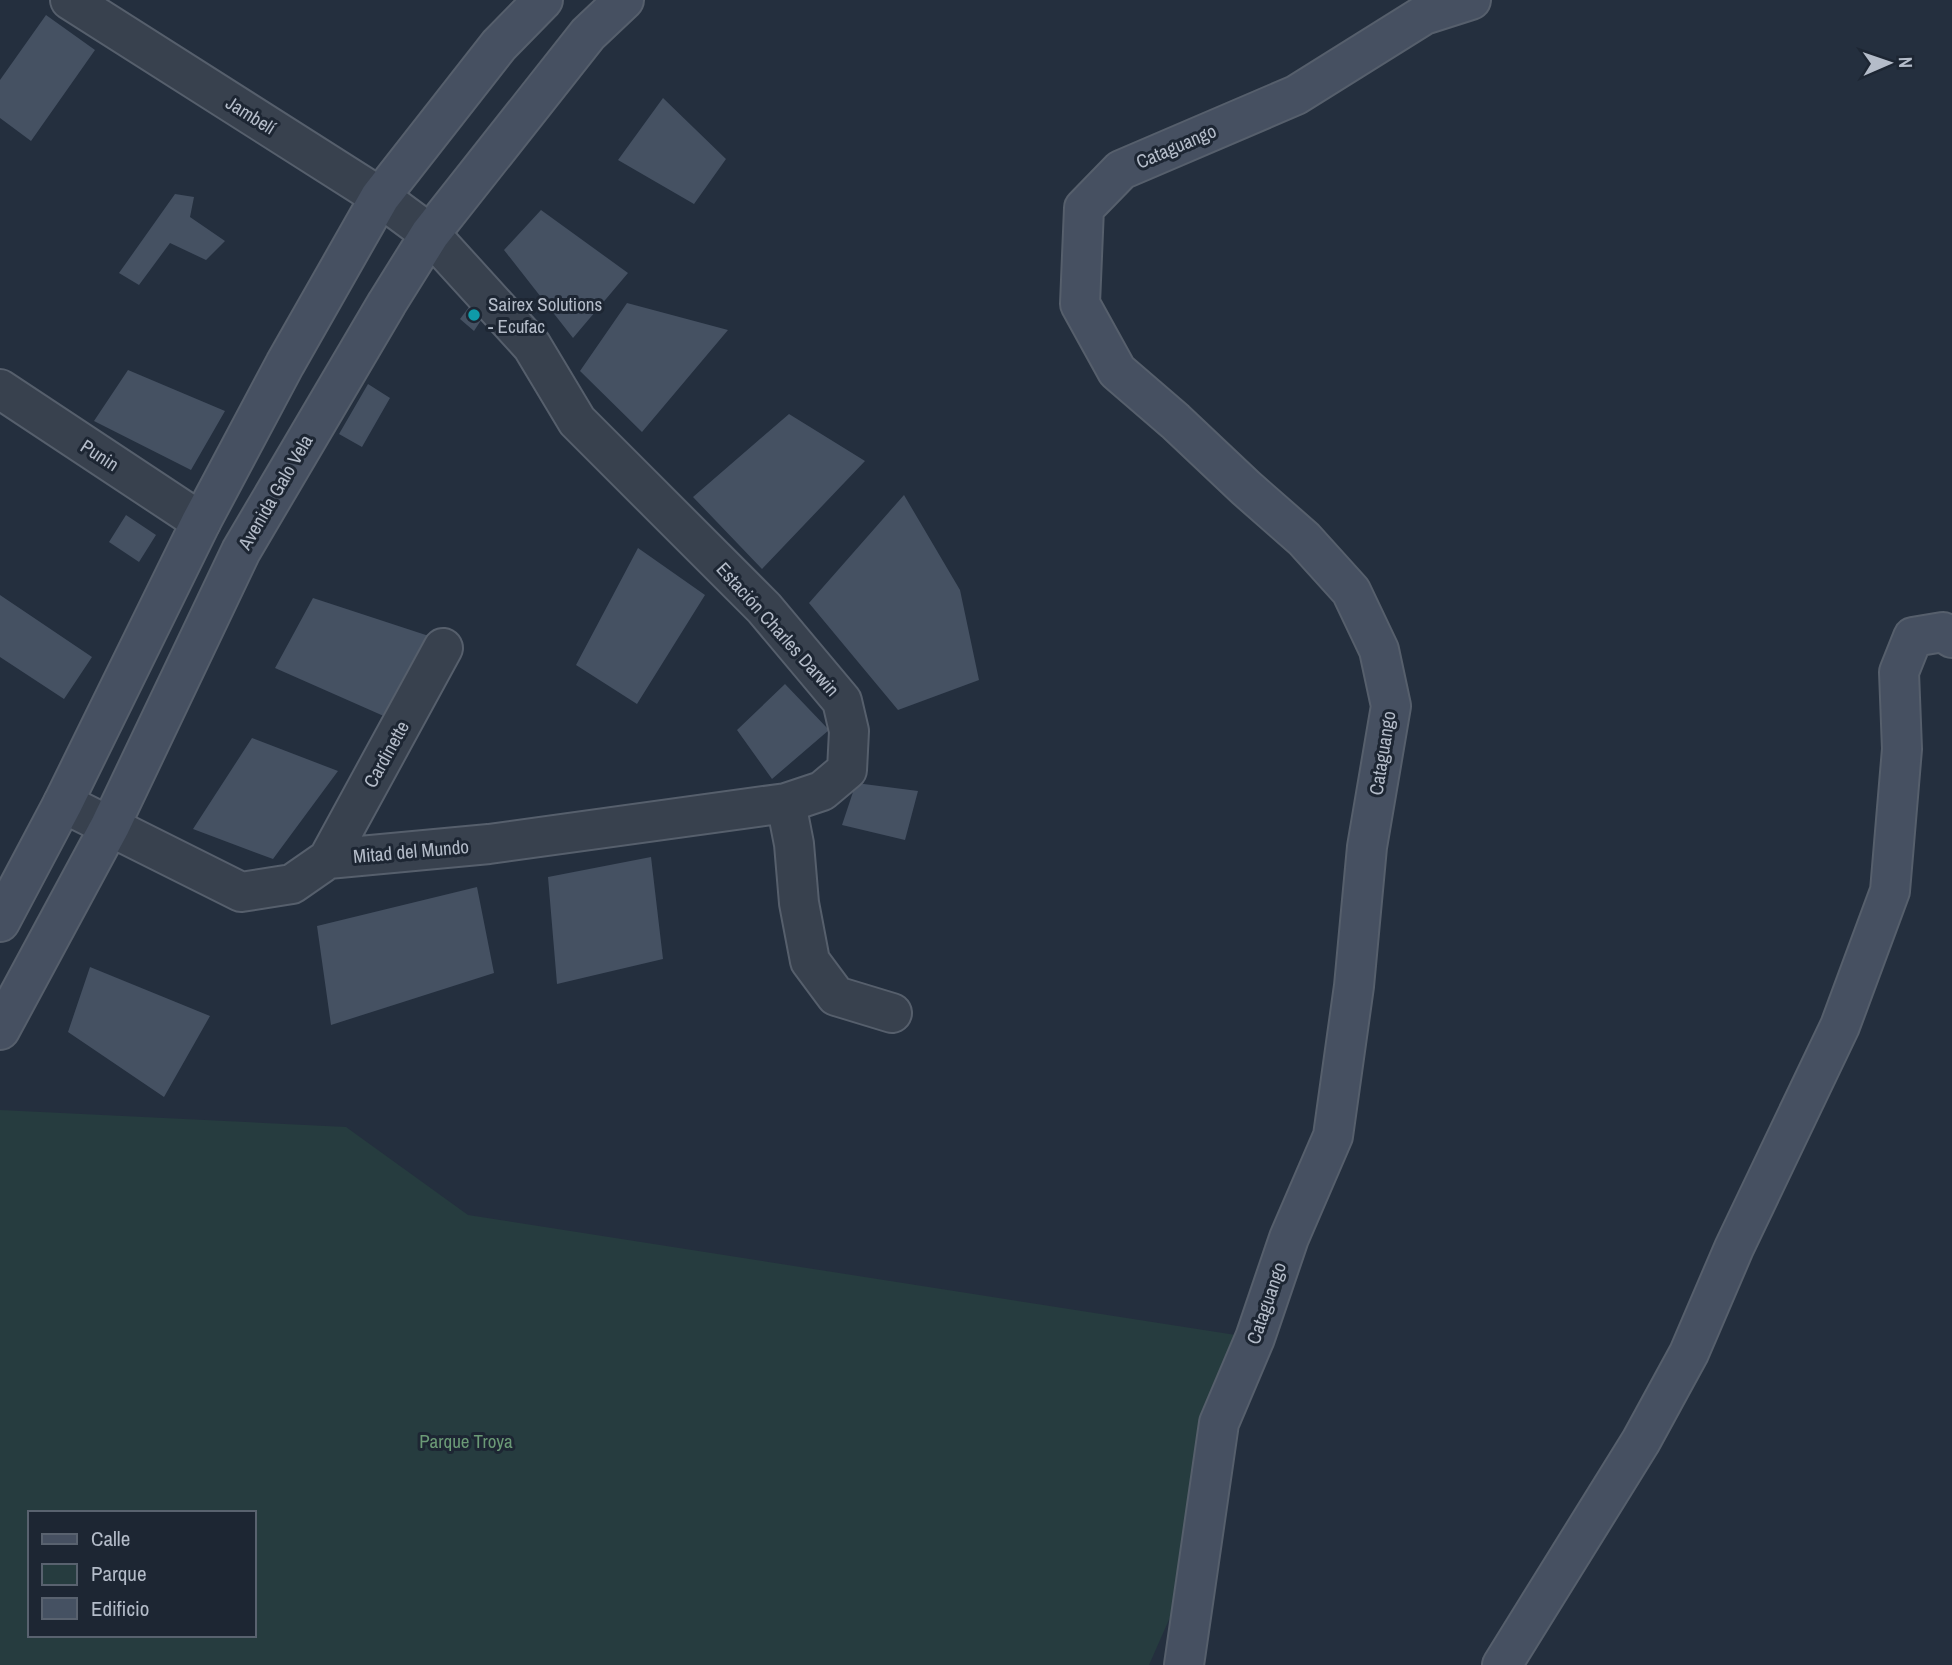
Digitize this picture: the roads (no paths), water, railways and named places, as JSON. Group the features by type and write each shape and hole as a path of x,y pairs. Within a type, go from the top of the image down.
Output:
{"street":[{"name":"Jambelí","path":"70,0 380,197 430,233"},
{"path":"0,922 63,803 201,522 285,364 380,197 499,45 543,0"},
{"name":"Avenida Galo Vela","path":"0,1030 110,826 241,551 430,233 589,34 624,0"},
{"name":"Cataguango","path":"1184,1665 1219,1423 1255,1338 1289,1238 1332,1136 1354,986 1367,847 1391,706 1379,650 1351,591 1304,539 1117,372 1080,304 1084,208 1121,170 1296,95 1424,15 1472,0"},
{"name":"Estación Charles Darwin","path":"430,233 532,346 577,421 764,608 842,701 849,731 847,770 822,791 786,803"},
{"name":"Punin","path":"0,389 201,522"},
{"path":"1502,1665 1641,1441 1689,1353 1734,1248 1840,1026 1890,891 1902,749 1899,672 1913,637 1943,632 1952,638"},
{"name":"Cardinette","path":"328,859 443,648"},
{"name":"Mitad del Mundo","path":"63,803 241,892 292,884 328,859 489,844 786,803"},
{"path":"786,803 810,961 836,996 892,1013"}],"place":[{"name":"Sairex Solutions - Ecufac","path":"474,315"}],"park label":[{"name":"Parque Troya","path":"466,1441"}]}
